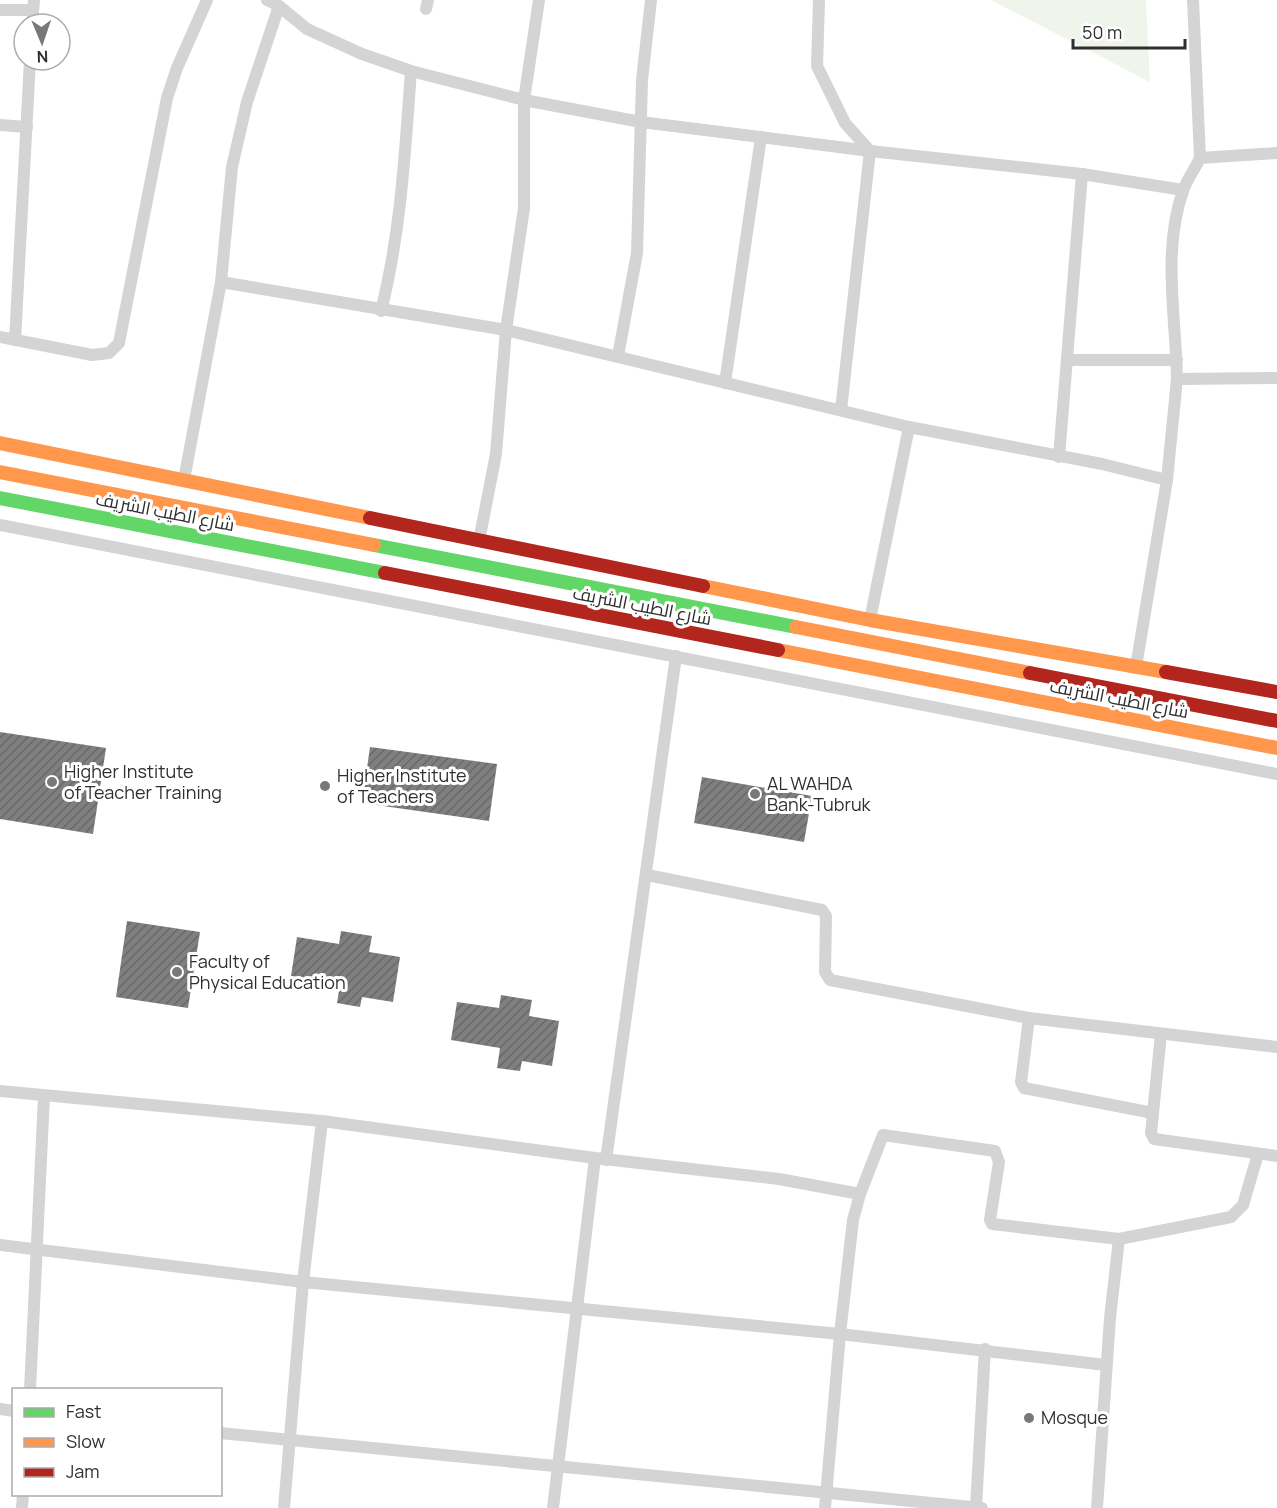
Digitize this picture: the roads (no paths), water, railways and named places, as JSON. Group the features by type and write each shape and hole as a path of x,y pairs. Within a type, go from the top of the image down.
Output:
{"main road":[{"path":"0,443 870,620 1277,692"},
{"name":"شارع الطيب الشريف","path":"0,472 1277,721"},
{"name":"شارع الطيب الشريف","path":"0,498 1277,748"}],"street":[{"path":"0,337 99,356 109,353 119,343 167,98 177,68 207,0"},
{"path":"267,0 279,6 307,29 362,54 411,71 524,100 641,122 870,152 1082,174 1183,190"},
{"path":"479,541 496,454 506,330 524,208 524,100 539,0"},
{"path":"618,356 637,253 642,80 651,0"},
{"path":"819,0 817,66 845,123 870,152 841,410"},
{"path":"1137,667 1167,480 1177,379 1172,247 1183,190 1200,158 1193,0"},
{"path":"0,10 33,5"},
{"path":"184,480 221,282 232,167 247,102 279,6"},
{"path":"381,311 390,275 399,219 411,71"},
{"path":"15,340 29,72"},
{"path":"0,125 27,127"},
{"path":"725,383 761,136"},
{"path":"1200,158 1277,153"},
{"path":"1059,457 1082,174"},
{"path":"221,282 381,311 506,330 909,427 1167,480"},
{"path":"1067,360 1177,360"},
{"path":"1177,379 1277,378"},
{"path":"870,620 909,427"},
{"path":"0,525 1277,774"},
{"path":"552,1508 578,1308 647,875 676,656"},
{"path":"647,875 822,910 826,916 825,972 830,980 1029,1018 1277,1047"},
{"path":"1029,1018 1021,1082 1024,1088 1153,1113"},
{"path":"1161,1034 1151,1133 1156,1140 1277,1156"},
{"path":"0,1091 322,1121 600,1159 778,1179 860,1194"},
{"path":"30,1388 44,1096"},
{"path":"284,1508 303,1282 322,1121"},
{"path":"825,1508 840,1334 853,1220 860,1194 883,1135 995,1151 999,1162 990,1220 992,1224 1119,1239 1231,1217 1238,1213 1243,1205 1258,1154"},
{"path":"1096,1508 1106,1365 1119,1239"},
{"path":"0,1245 303,1282 840,1334 1106,1365"},
{"path":"976,1508 984,1349"},
{"path":"222,1433 558,1464 826,1494 982,1508"}],"place":[{"name":"Higher Institute of Teacher Training","path":"52,782"},
{"name":"Higher Institute of Teachers","path":"325,786"},
{"name":"AL WAHDA Bank-Tubruk","path":"755,794"},
{"name":"Faculty of Physical Education","path":"177,972"},
{"name":"Mosque","path":"1029,1418"}]}
